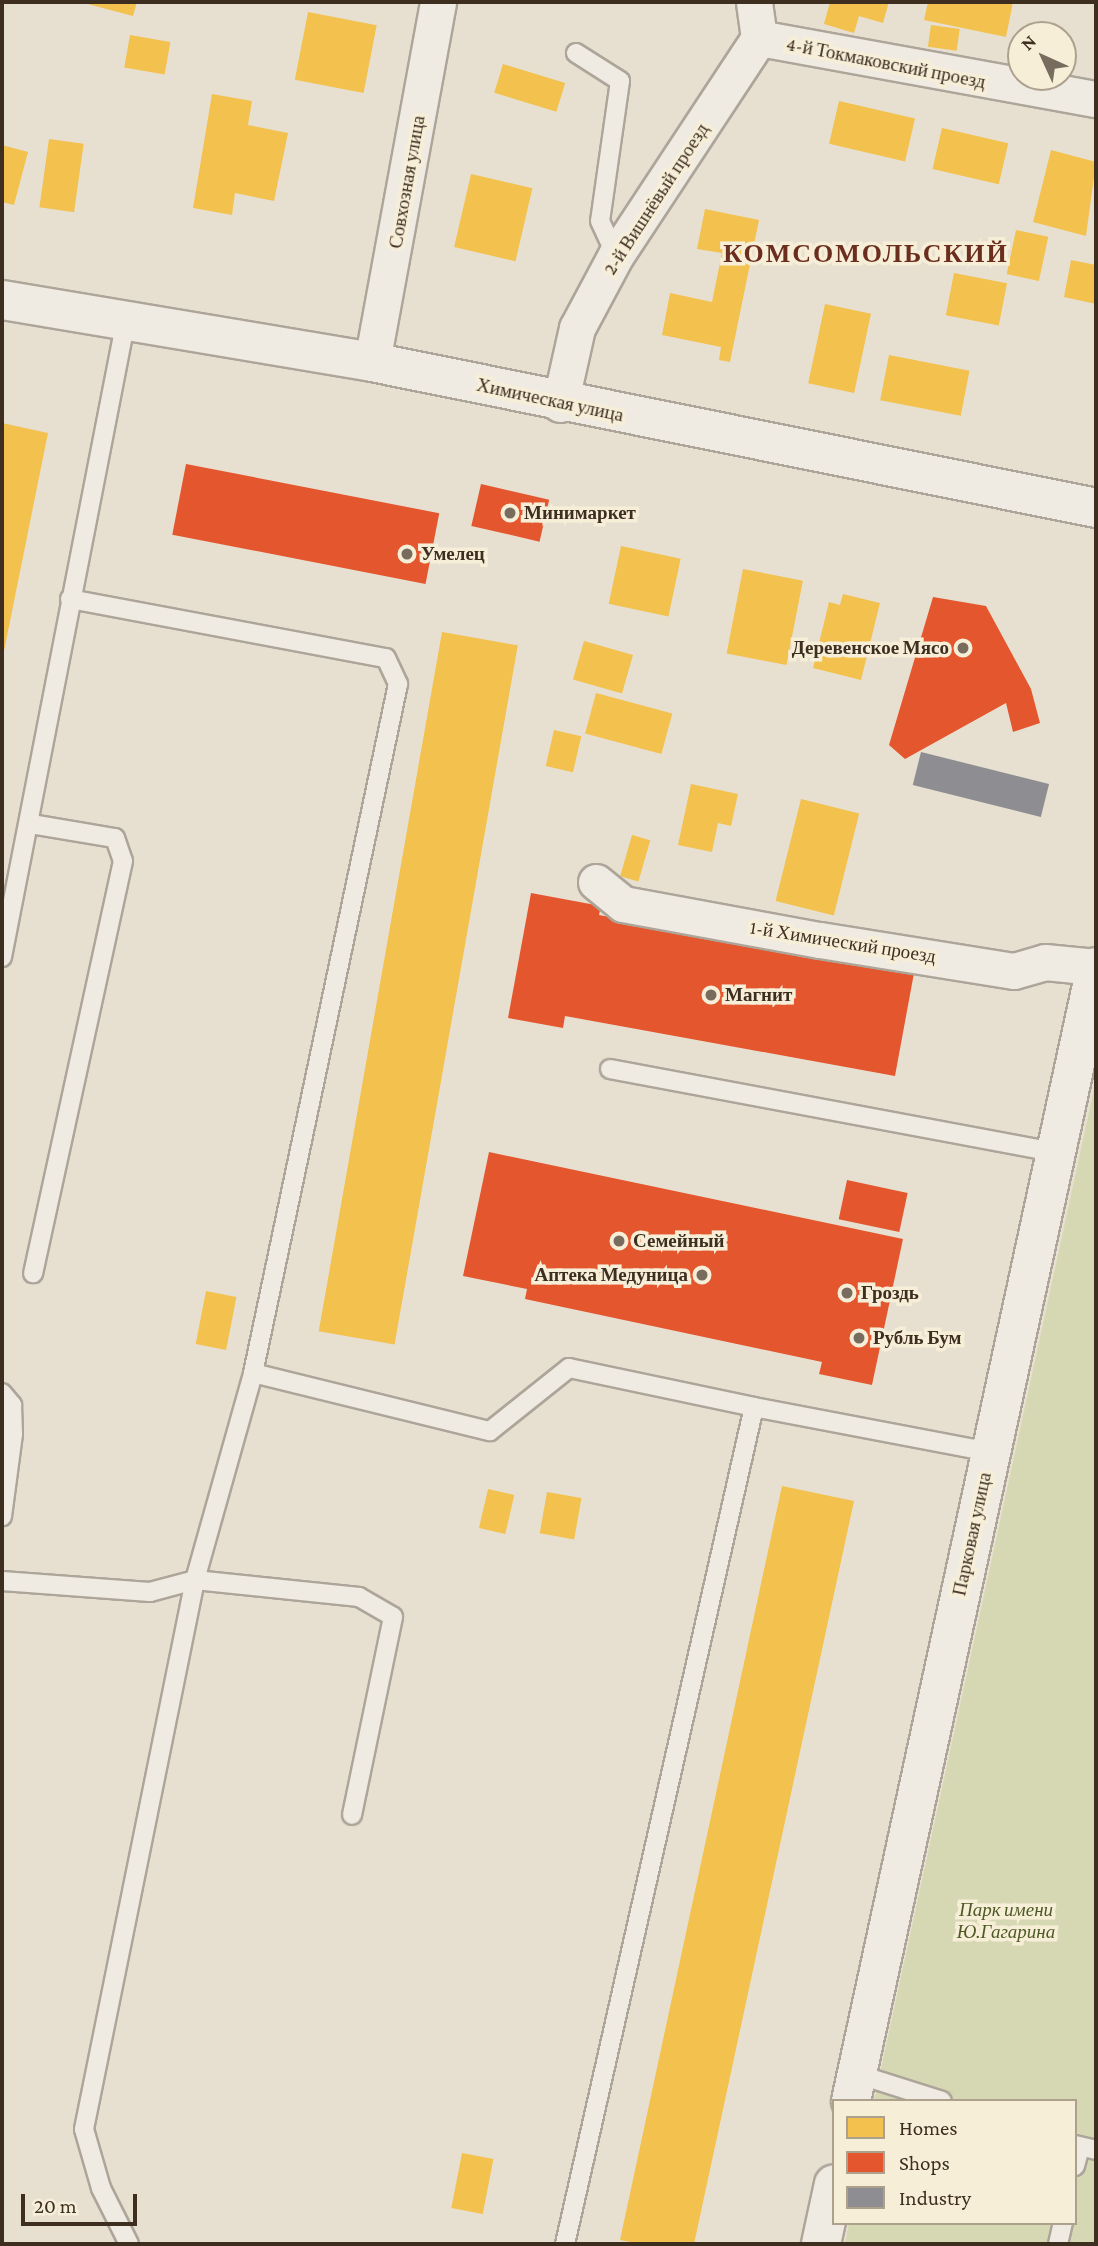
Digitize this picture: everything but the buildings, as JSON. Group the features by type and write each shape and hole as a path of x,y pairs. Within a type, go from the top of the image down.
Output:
{"street":[{"name":"Совхозная улица","path":"372,362 439,2"},
{"path":"754,2 759,38"},
{"name":"4-й Токмаковский проезд","path":"759,38 1096,99"},
{"name":"2-й Вишнёвый проезд","path":"560,404 577,328 616,255 759,38"},
{"name":"Химическая улица","path":"2,300 125,325 372,362 560,404 1096,509"},
{"name":"1-й Химический проезд","path":"596,882 623,904 820,940 1014,971 1045,962 1096,967"},
{"name":"Парковая улица","path":"854,2087 990,1452 1060,1153 1096,967"},
{"path":"821,2244 832,2193"}],"lane":[{"path":"576,53 620,81 600,221 616,255"},
{"path":"2,957 31,824 70,599 125,325"},
{"path":"70,599 386,658 398,684 253,1373 195,1580 84,2129 100,2188 129,2244"},
{"path":"31,824 115,838 123,860 33,1273"},
{"path":"610,1069 1060,1153"},
{"path":"253,1373 490,1431 569,1368 990,1452"},
{"path":"2,1393 12,1405 13,1424 2,1516"},
{"path":"565,2244 754,1407"},
{"path":"2,1581 150,1592 195,1580 359,1597 393,1617 352,1815"},
{"path":"854,2087 929,2099"},
{"path":"1058,2244 1063,2225"}],"green space":[{"name":"Парк имени Ю.Гагарина","path":"1096,1080 1096,2244 845,2244 849,2225 1077,2225 1077,2099 874,2099"}],"place":[{"name":"Минимаркет","path":"510,513"},
{"name":"Умелец","path":"407,554"},
{"name":"Деревенское Мясо","path":"963,648"},
{"name":"Магнит","path":"711,995"},
{"name":"Семейный","path":"619,1241"},
{"name":"Аптека Медуница","path":"702,1275"},
{"name":"Гроздь","path":"847,1293"},
{"name":"Рубль Бум","path":"859,1338"}],"district":[{"name":"КОМСОМОЛЬСКИЙ","path":"866,254"}]}
